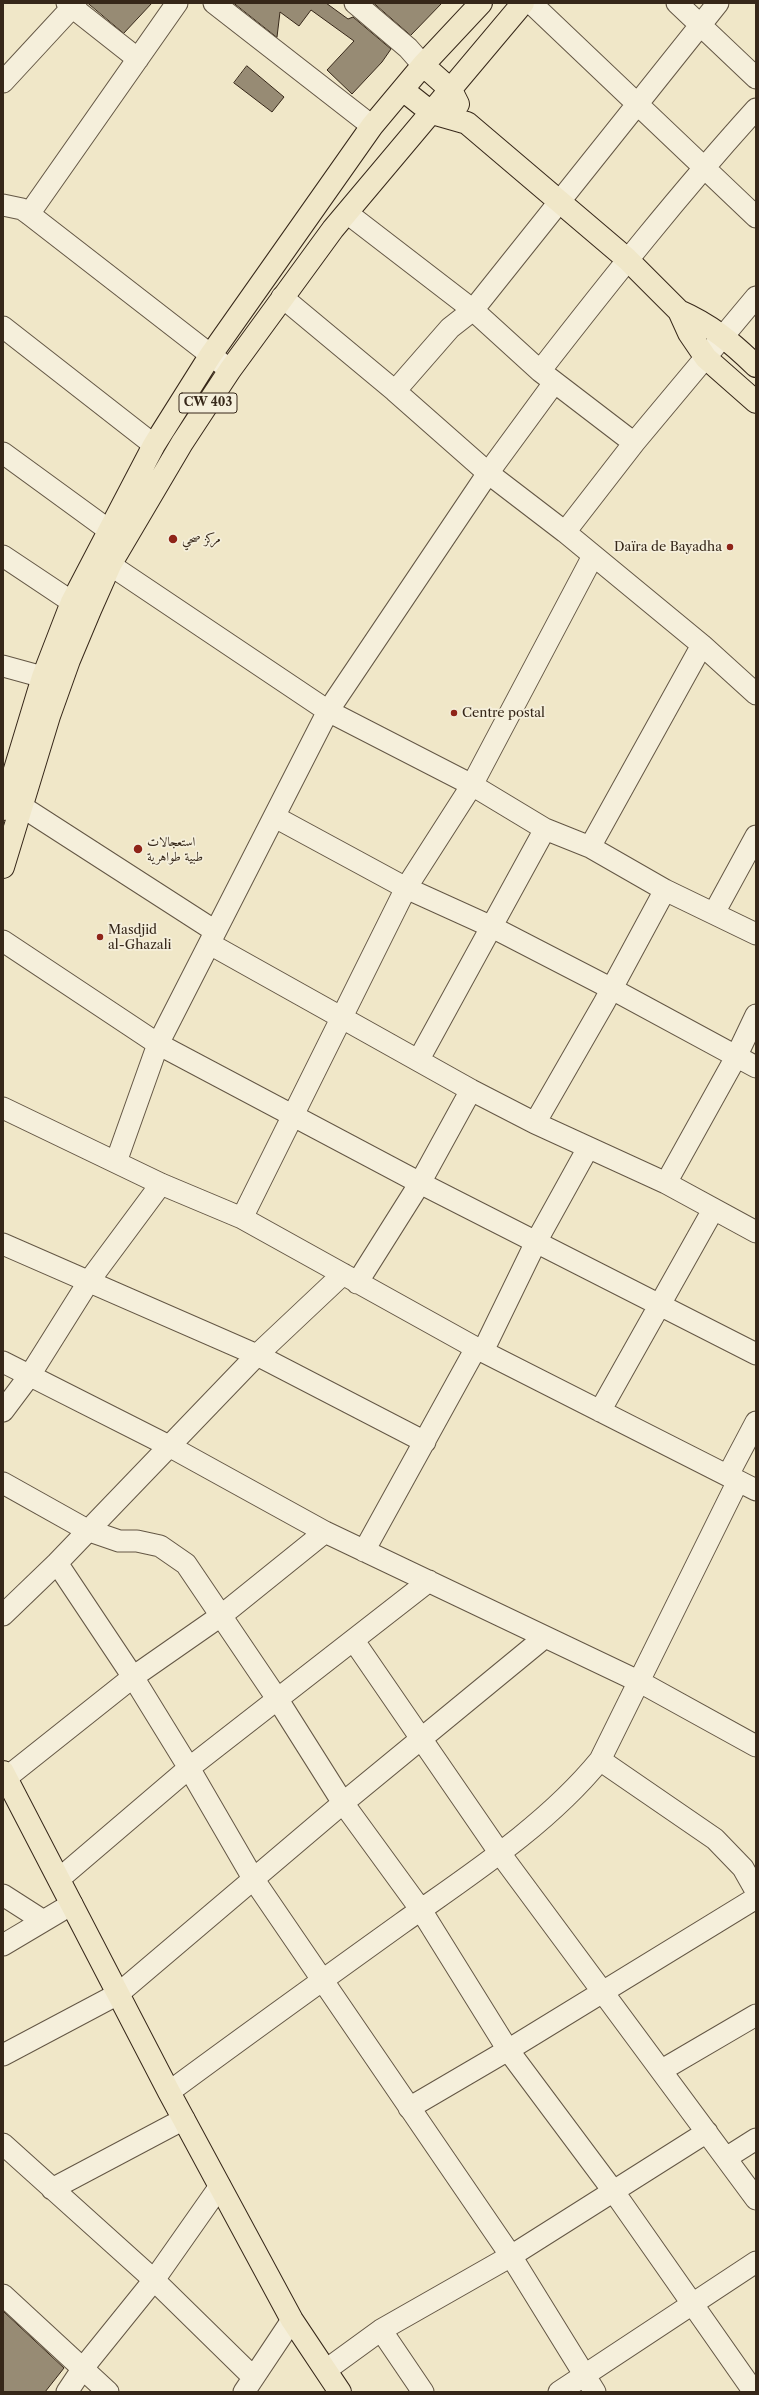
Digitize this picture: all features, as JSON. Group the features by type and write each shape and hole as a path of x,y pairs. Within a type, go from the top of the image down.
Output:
{"main road":[{"name":"CW 403","path":"12,807 69,660 103,561 110,531 154,445 210,356 372,126 423,65 481,3"},
{"name":"CW 403","path":"3,867 12,807 43,677 72,602 103,561 230,370 282,297 347,213 523,3"},
{"path":"423,65 451,90 467,123"},
{"path":"403,90 432,113 467,123 627,259 679,311 689,333 706,358 756,402"},
{"path":"679,311 699,320 723,335 756,366"},
{"path":"5,1775 169,2092 292,2320 340,2392"}],"street":[{"path":"18,209 138,59 177,3"},
{"path":"214,3 372,126"},
{"path":"355,3 408,48 423,65"},
{"path":"531,3 639,104 756,217"},
{"path":"677,3 756,78"},
{"path":"395,391 450,328 473,310 559,200 639,104 718,3"},
{"path":"3,82 72,4 138,59"},
{"path":"116,1162 158,1044 328,711 488,473 547,377 627,259 704,167 756,109"},
{"path":"3,194 18,209 230,370"},
{"path":"347,213 473,310 547,377 634,443"},
{"path":"282,297 395,391 488,473 565,532 702,645 756,694"},
{"path":"565,532 634,443 706,358 723,335 756,298"},
{"path":"3,327 154,445"},
{"path":"3,452 110,531"},
{"path":"3,556 72,602"},
{"path":"242,1218 340,1018 406,888 472,785 593,556"},
{"path":"103,561 328,711 472,785 545,829 590,847 665,890 756,934"},
{"path":"590,847 702,645"},
{"path":"3,666 43,677"},
{"path":"12,807 340,1018 419,1059 471,1090 535,1123 666,1183 756,1232"},
{"path":"275,817 406,888 492,927 612,989 756,1067"},
{"path":"419,1059 545,829"},
{"path":"714,913 756,836"},
{"path":"535,1123 612,989 665,890"},
{"path":"3,941 158,1044 293,1114 420,1183 659,1306 756,1354"},
{"path":"666,1183 736,1057 756,1015"},
{"path":"3,1615 57,1563 87,1530 257,1355 350,1278 420,1183 471,1090"},
{"path":"3,1108 161,1184 242,1218 480,1349 741,1482"},
{"path":"364,1551 425,1442 480,1349 536,1242 588,1148"},
{"path":"3,1411 30,1375 89,1281 161,1184"},
{"path":"600,1411 714,1210"},
{"path":"3,1244 257,1355 425,1442"},
{"path":"3,1362 169,1446 325,1532 640,1682 756,1746"},
{"path":"169,2092 499,1852 554,1807 585,1779 600,1760 741,1482 756,1422"},
{"path":"3,1483 87,1530 119,1541 137,1541 168,1550 186,1564 222,1615 278,1700 343,1803 421,1910 508,2050 614,2192 754,2392"},
{"path":"5,1775 133,1677 222,1615 325,1532"},
{"path":"57,1563 133,1677 189,1768 254,1880 511,2256 590,2384"},
{"path":"59,1879 189,1768 354,1641 429,1581"},
{"path":"3,2054 118,1994 343,1803 422,1740 545,1637"},
{"path":"354,1641 499,1852 708,2132 756,2199"},
{"path":"600,1760 715,1839 749,1865 756,1891"},
{"path":"3,1895 42,1920"},
{"path":"409,2108 508,2050 756,1898"},
{"path":"3,1945 42,1920 72,1904"},
{"path":"662,2070 756,2015"},
{"path":"52,2189 184,2119"},
{"path":"326,2370 381,2330 511,2256 708,2132"},
{"path":"726,2158 756,2139"},
{"path":"3,2144 154,2280 249,2384 292,2320"},
{"path":"67,2392 82,2368 154,2280 220,2186"},
{"path":"559,2392 590,2384 691,2304 756,2262"},
{"path":"3,2295 108,2392"},
{"path":"381,2330 422,2392"}],"building":[{"path":"88,3 152,3 124,33"},
{"path":"234,3 326,3 348,19 353,17 391,49 382,62 352,94 327,70 354,41 311,10 299,26 280,12 277,37"},
{"path":"374,3 442,3 411,35"},
{"path":"247,66 284,97 272,112 234,83"},
{"path":"3,2311 64,2368 45,2392 3,2392"}],"place":[{"name":"مركز صحي","path":"173,539"},
{"name":"Daïra de Bayadha","path":"730,547"},
{"name":"Centre postal","path":"454,713"},
{"name":"استعجالات طبية طواهرية","path":"138,849"},
{"name":"Masdjid al-Ghazali","path":"100,937"}]}
